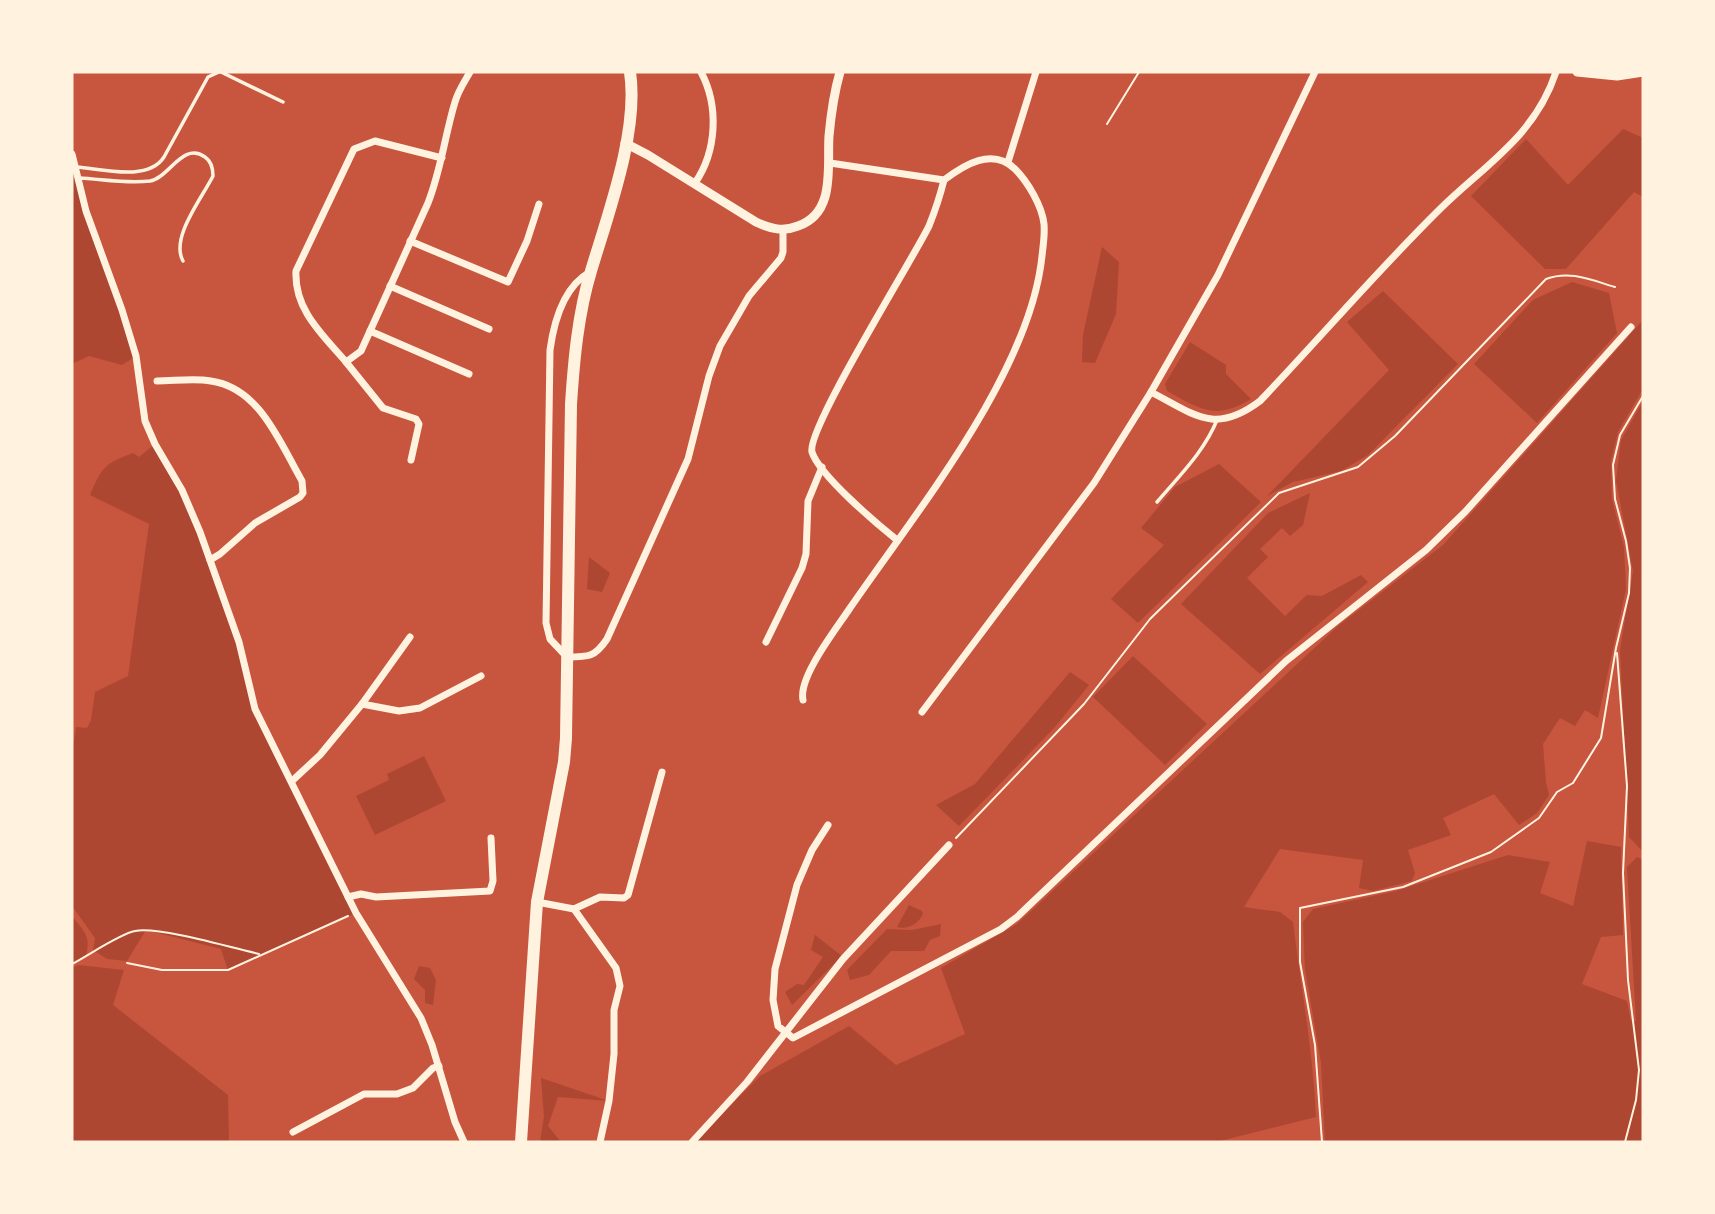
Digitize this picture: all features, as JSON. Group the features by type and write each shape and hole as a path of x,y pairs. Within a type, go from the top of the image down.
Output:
{"main road":[{"path":"521,1142 537,902 564,762 571,404 576,348 591,272 612,205 625,143 633,95 630,72"}],"street":[{"path":"346,362 361,351 436,182 456,100 470,72"},
{"path":"695,183 707,162 713,119 712,99 701,72"},
{"path":"625,143 756,222 782,230 803,224 817,214 824,201 830,163 833,102 840,72"},
{"path":"1008,162 1036,72"},
{"path":"922,712 1094,483 1151,392 1218,275 1315,72"},
{"path":"1151,392 1201,418 1217,420 1245,413 1260,401 1441,208 1516,139 1544,102 1556,72"},
{"path":"1577,72 1617,76 1643,72"},
{"path":"411,460 419,424 416,419 383,408 309,319 297,292 296,271 354,149 375,141 442,158"},
{"path":"72,154 76,178 136,356 145,421 155,444 183,490 239,642 255,709 356,913 421,1018 464,1142"},
{"path":"803,701 803,685 829,639 897,540 979,418 1011,356 1036,288 1044,241 1042,217 1019,172 1008,162 981,159 963,165 944,180 929,225 820,423 812,449 821,467 858,507 897,540"},
{"path":"830,163 944,180"},
{"path":"410,241 508,282 527,241 539,204"},
{"path":"591,272 578,279 561,307 553,328 550,350 546,623 550,639 567,657 586,657 600,650 607,639 688,458 709,376 720,346 749,296 781,258 782,230"},
{"path":"390,286 489,329"},
{"path":"828,825 812,850 797,885 772,985 778,1026 793,1038 1001,929 1017,917 1286,661 1426,550 1491,484 1631,327"},
{"path":"370,331 469,374"},
{"path":"157,381 212,381 242,391 265,416 302,481 300,497 255,523 220,554 209,560"},
{"path":"766,642 802,568 806,554 808,501 821,467"},
{"path":"292,781 320,755 362,704 410,637"},
{"path":"362,704 399,711 420,708 481,676"},
{"path":"537,902 574,909 600,897 624,898 628,895 662,772"},
{"path":"348,897 361,894 376,897 489,891 493,881 491,838"},
{"path":"692,1142 747,1082 866,933 949,845"},
{"path":"574,909 616,968 620,986 614,1010 614,1054 609,1101 600,1142"},
{"path":"293,1132 364,1094 397,1094 413,1088 433,1068 439,1066"}],"lane":[{"path":"75,166 131,171 157,166 208,77 220,72 282,102"},
{"path":"76,178 148,181 165,174 185,155 197,153 207,158 213,169 212,176 182,233 179,247 183,261"},
{"path":"1157,502 1210,438 1217,420"}],"path":[{"path":"1107,124 1139,72"},
{"path":"958,836 1084,704 1150,619 1279,493 1346,473 1369,460 1546,279 1558,274 1575,275 1615,287"},
{"path":"1322,1142 1315,1045 1300,962 1300,908 1403,887 1492,852 1539,818 1557,792 1573,782 1601,738 1616,648 1629,593 1630,568 1615,499 1613,465 1620,435 1643,396"},
{"path":"1616,648 1627,786 1623,873 1628,980 1639,1070 1636,1100 1625,1142"},
{"path":"127,963 175,971 228,970 356,913"},
{"path":"72,964 126,933 138,930 261,954"}],"shaded area":[{"path":"1623,129 1643,138 1643,197 1634,192 1566,269 1545,269 1471,196 1526,139 1568,185"},
{"path":"72,154 136,356 122,365 89,356 72,364"},
{"path":"1102,247 1119,262 1116,314 1095,363 1082,362 1083,335"},
{"path":"1572,282 1609,293 1617,333 1537,423 1474,364 1533,300"},
{"path":"1383,291 1458,364 1368,455 1341,471 1293,482 1267,496 1389,370 1347,322"},
{"path":"1643,320 1643,389 1618,432 1611,461 1612,499 1624,547 1626,589 1598,718 1585,710 1575,726 1560,718 1543,744 1549,795 1537,813 1519,825 1494,794 1443,818 1451,835 1408,850 1415,873 1412,881 1373,891 1359,888 1363,860 1280,849 1244,907 1280,912 1293,922 1310,1043 1316,1117 1216,1142 694,1142 760,1076 849,1026 896,1065 965,1034 941,968 1017,924 1338,626 1443,545"},
{"path":"1190,342 1226,365 1226,374 1251,399 1227,410 1217,411 1189,403 1167,391 1165,384"},
{"path":"1643,401 1643,852 1629,837 1620,650 1633,571 1616,480 1621,440"},
{"path":"155,444 182,490 239,642 255,709 356,913 228,970 221,949 146,930 127,961 107,959 93,950 95,938 72,906 72,754 76,727 87,728 91,720 95,692 128,676 149,524 90,495 101,472 110,464 133,453 139,457"},
{"path":"1219,464 1261,502 1138,623 1111,599 1164,545 1141,528 1175,487"},
{"path":"1310,493 1303,525 1290,536 1282,528 1260,549 1268,557 1247,578 1285,616 1307,595 1322,596 1361,575 1368,582 1260,674 1181,604 1268,513"},
{"path":"589,557 610,573 602,592 587,589"},
{"path":"1133,656 1207,724 1165,765 1093,697"},
{"path":"1070,672 1089,685 1055,727 959,826 936,805 975,784"},
{"path":"424,756 446,801 375,835 356,796 389,780 387,774"},
{"path":"1587,841 1621,847 1623,935 1601,937 1582,984 1627,1001 1631,1021 1636,1021 1627,867 1637,857 1643,860 1643,1142 1325,1142 1321,1063 1305,970 1303,922 1313,909 1396,891 1508,855 1550,862 1540,893 1573,906"},
{"path":"909,905 923,914 912,925 897,927"},
{"path":"72,916 86,935 88,944 86,957 72,964"},
{"path":"941,924 940,936 930,940 924,951 891,951 869,975 850,980 847,970 887,929 912,930"},
{"path":"815,935 842,956 792,1005 785,992 797,984 804,985 823,957 811,950"},
{"path":"78,965 124,970 113,1005 228,1095 229,1142 72,1142 72,968"},
{"path":"419,966 430,968 436,980 433,1005 425,1003 425,990 414,979"},
{"path":"541,1078 609,1101 558,1097 548,1126 561,1142 540,1142 544,1116"}]}
